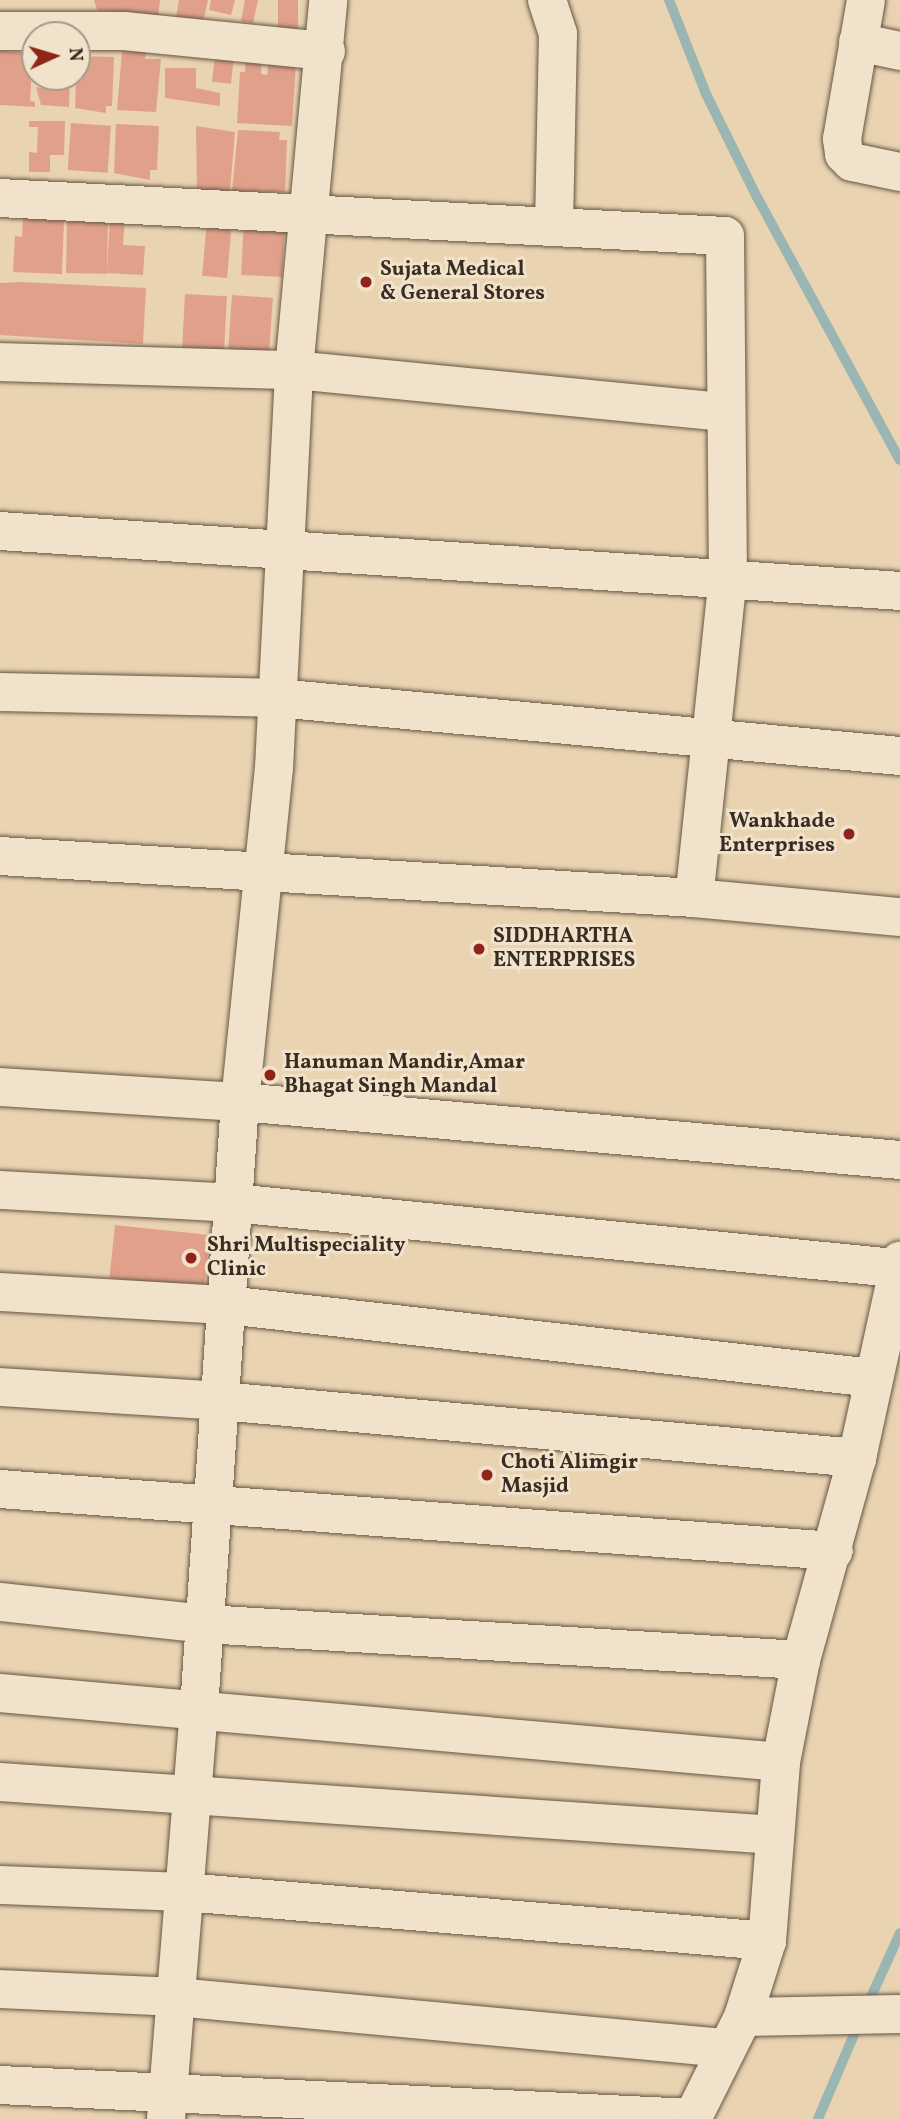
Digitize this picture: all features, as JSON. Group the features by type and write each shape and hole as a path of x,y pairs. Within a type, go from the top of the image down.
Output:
{"street":[{"path":"167,2106 199,1709 240,1102 277,698 294,370 306,213 326,51 328,0"},
{"path":"547,0 558,34 554,227"},
{"path":"866,0 842,139 845,154 852,162 900,172"},
{"path":"0,31 124,31 326,51"},
{"path":"858,42 900,51"},
{"path":"0,198 725,236 728,576 694,898"},
{"path":"0,362 294,370 726,412"},
{"path":"0,531 728,576 900,591"},
{"path":"0,692 277,698 711,736 900,756"},
{"path":"0,856 694,898 900,917"},
{"path":"0,1087 240,1102 900,1160"},
{"path":"0,1190 233,1203 898,1265 857,1458 834,1551 801,1660 781,1762 767,1941 733,2033 693,2118 167,2106 0,2085"},
{"path":"0,1292 227,1305 873,1378"},
{"path":"0,1387 220,1401 857,1458"},
{"path":"0,1489 834,1551"},
{"path":"0,1602 205,1624 801,1660"},
{"path":"0,1693 781,1762"},
{"path":"0,1782 775,1835"},
{"path":"0,1885 184,1892 767,1941"},
{"path":"0,1989 176,1997 733,2033 832,2018 887,2015"}],"building":[{"path":"94,0 160,0 158,17 97,10"},
{"path":"179,0 208,0 203,23 176,18"},
{"path":"211,0 235,0 231,15 209,10"},
{"path":"245,0 258,0 253,23 241,21"},
{"path":"278,0 298,0 298,30 278,30"},
{"path":"0,51 21,52 21,91 31,91 30,101 35,102 35,107 0,105"},
{"path":"122,51 146,52 145,59 161,59 156,112 117,110"},
{"path":"215,54 234,56 231,84 212,82"},
{"path":"246,54 262,55 261,74 267,75 269,62 296,63 292,126 237,123 240,72 245,72"},
{"path":"91,56 114,57 112,106 106,106 106,113 75,108 76,91 91,91"},
{"path":"165,68 196,68 196,88 220,93 220,106 165,98"},
{"path":"37,91 70,91 69,107 41,105"},
{"path":"29,121 65,121 64,155 50,155 50,172 29,172 29,152 37,153 38,127 29,127"},
{"path":"71,123 111,126 108,173 68,170"},
{"path":"116,124 159,126 157,170 150,170 150,180 114,173"},
{"path":"196,126 235,132 230,191 197,193"},
{"path":"238,130 280,132 279,140 287,140 285,192 232,191"},
{"path":"110,216 125,216 123,245 145,246 143,275 107,273"},
{"path":"23,217 64,219 62,274 13,272 15,236 22,237"},
{"path":"67,217 108,218 107,274 66,273"},
{"path":"244,219 285,221 282,277 241,275"},
{"path":"207,220 232,222 227,278 202,276"},
{"path":"0,283 146,288 143,344 0,335"},
{"path":"185,294 227,296 224,352 182,350"},
{"path":"232,295 273,298 269,354 228,351"},
{"path":"115,1225 209,1235 204,1288 109,1278"}],"waterway":[{"path":"669,0 706,94 757,197 900,460"},
{"path":"867,2006 900,1933"},
{"path":"818,2119 859,2023"}],"place":[{"name":"Sujata Medical & General Stores","path":"366,282"},
{"name":"Wankhade Enterprises","path":"849,834"},
{"name":"SIDDHARTHA ENTERPRISES","path":"479,949"},
{"name":"Hanuman Mandir,Amar Bhagat Singh Mandal","path":"270,1075"},
{"name":"Shri Multispeciality Clinic","path":"191,1258"},
{"name":"Choti Alimgir Masjid","path":"487,1475"}]}
